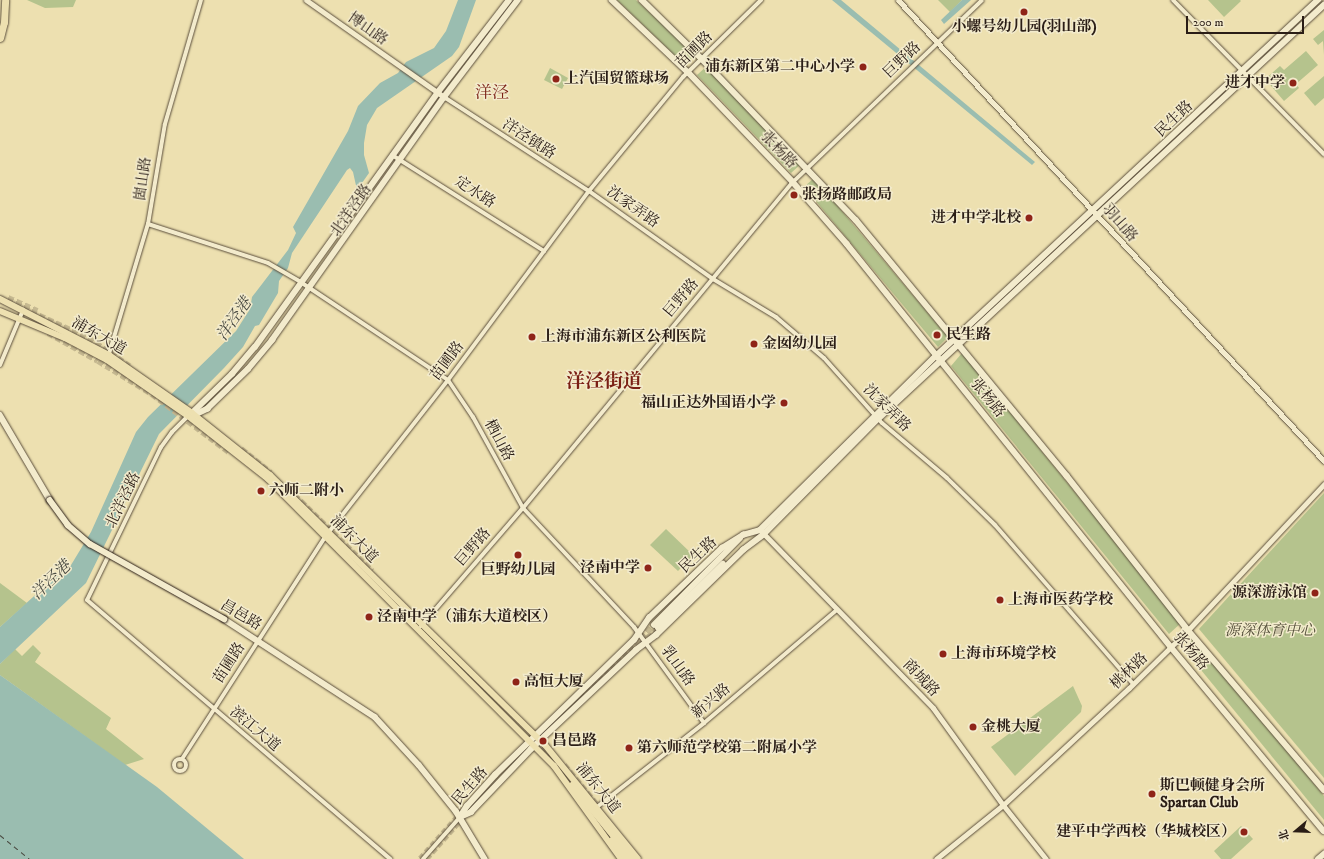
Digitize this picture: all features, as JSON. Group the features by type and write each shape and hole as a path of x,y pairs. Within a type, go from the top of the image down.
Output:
{"highway":[{"path":"0,38 4,22 5,0"}],"main road":[{"name":"北洋泾路","path":"189,414 232,374 302,283 438,92 509,0"},
{"name":"北洋泾路","path":"189,414 207,409 248,369 310,288 444,97 518,0"},
{"name":"张杨路","path":"612,0 688,72 793,182 939,358 1171,647 1324,830"},
{"name":"张杨路","path":"642,0 702,58 808,167 856,220 956,339 959,345 1188,630 1324,790"},
{"name":"民生路","path":"939,358 959,345 1095,212 1318,0"},
{"name":"民生路","path":"538,738 647,643 939,358 956,339 1095,212 1248,77 1324,5"},
{"path":"0,294 8,298"},
{"name":"浦东大道","path":"0,299 23,309 108,358 189,414 268,479 327,534 420,627 533,744 566,780 623,858"},
{"name":"浦东大道","path":"0,310 108,358"},
{"name":"昌邑路","path":"0,415 50,500 68,525 90,544 258,639 375,717 419,765 460,817 485,859"},
{"name":"民生路","path":"460,817 471,812 499,779 639,634 649,618 722,548 743,535 762,532"},
{"path":"743,535 656,626 727,561 743,550"},
{"name":"浦东大道","path":"420,627 538,738 598,806 638,859"},
{"path":"566,780 582,795 632,859"},
{"path":"1318,859 1324,854"}],"street":[{"name":"崮山路","path":"108,358 148,224 165,124 201,0"},
{"name":"博山路","path":"306,0 397,65"},
{"name":"苗圃路","path":"182,759 327,534 448,380 589,191 688,72 761,0"},
{"name":"羽山路","path":"898,0 1095,212 1134,258 1324,461"},
{"name":"巨野路","path":"420,627 523,508 793,182 982,0"},
{"path":"1173,0 1324,154"},
{"name":"洋泾镇路","path":"397,65 589,191"},
{"name":"定水路","path":"392,155 544,251"},
{"name":"沈家弄路","path":"589,191 713,279 776,317 824,358 877,417 947,478 994,525 1133,684"},
{"name":"栖山路","path":"148,224 268,263 310,288 448,380 473,417 523,508 647,643"},
{"path":"0,365 23,309"},
{"name":"北洋泾路","path":"87,600 161,447 189,414"},
{"name":"桃林路","path":"936,859 1003,805 1133,684 1188,630 1324,484"},
{"name":"商城路","path":"762,532 933,708 1003,805 1046,859"},
{"name":"滨江大道","path":"87,600 213,710 390,859"},
{"name":"新兴路","path":"598,806 704,723 837,610"},
{"name":"乳山路","path":"647,643 704,723"},
{"name":"民生路","path":"423,859 460,817"}],"green space":[{"path":"27,0 76,0 73,7 45,8"},
{"path":"617,0 636,0 695,55 685,65"},
{"path":"938,0 962,0 950,12"},
{"path":"1208,0 1240,0 1241,1 1224,17"},
{"path":"1324,30 1324,55 1323,41 1318,45 1313,39"},
{"path":"1306,51 1318,65 1296,84 1299,88 1284,101 1265,79 1280,66 1284,70"},
{"path":"708,65 801,164 791,173 697,75"},
{"name":"上汽国贸篮球场","path":"550,68 568,78 562,89 544,80"},
{"path":"1324,76 1324,98 1315,106 1304,93"},
{"path":"814,178 948,337 938,347 804,187"},
{"path":"962,353 1181,623 1169,634 951,366"},
{"name":"源深体育中心","path":"1324,493 1324,778 1199,629"},
{"path":"666,529 693,555 678,571 650,545"},
{"path":"0,583 27,603 0,627"},
{"path":"1195,637 1324,796 1324,820 1183,648"},
{"path":"33,645 41,653 35,662 111,718 106,729 144,759 125,765 0,675 0,664 15,649 22,656"},
{"path":"1073,686 1082,706 1081,712 1015,776 991,747"},
{"path":"1241,826 1253,839 1231,859 1221,859 1214,851"}],"shaded area":[{"path":"458,0 476,0 459,47 452,56 377,108 367,125 364,143 364,155 369,173 357,190 353,172 350,168 347,170 292,253 288,268 279,281 278,293 259,325 255,326 243,347 224,368 159,434 86,583 0,664 0,627 65,568 68,570 91,532 136,432 148,417 236,331 250,309 252,297 288,250 296,233 293,227 348,131 358,106 380,83 398,73 406,62 434,48 446,31"},
{"path":"832,0 841,0 1035,162 1032,165"},
{"path":"962,0 971,0 944,24 941,20"},
{"path":"0,675 157,787 244,859 0,859"}],"ferry route":[{"path":"0,835 30,859"}],"tunnel":[{"path":"8,298 37,311"},
{"path":"31,312 88,338 129,366"},
{"path":"48,333 152,394 230,453"},
{"path":"241,449 271,473"},
{"path":"294,495 372,571"},
{"path":"512,762 654,625"},
{"path":"641,644 658,628"},
{"path":"528,736 549,758"},
{"path":"564,765 596,804"},
{"path":"557,766 576,788"},
{"path":"420,859 461,813"},
{"path":"426,859 463,817"}],"place":[{"name":"小螺号幼儿园(羽山部)","path":"1024,12"},
{"name":"浦东新区第二中心小学","path":"863,67"},
{"name":"上汽国贸篮球场","path":"556,79"},
{"name":"进才中学","path":"1293,83"},
{"name":"张扬路邮政局","path":"794,195"},
{"name":"进才中学北校","path":"1029,218"},
{"name":"民生路","path":"937,335"},
{"name":"上海市浦东新区公利医院","path":"532,337"},
{"name":"金囡幼儿园","path":"754,344"},
{"name":"福山正达外国语小学","path":"784,403"},
{"name":"六师二附小","path":"261,491"},
{"name":"巨野幼儿园","path":"518,555"},
{"name":"泾南中学","path":"648,568"},
{"name":"源深游泳馆","path":"1315,593"},
{"name":"上海市医药学校","path":"1000,600"},
{"name":"泾南中学（浦东大道校区）","path":"369,617"},
{"name":"上海市环境学校","path":"943,654"},
{"name":"高恒大厦","path":"516,682"},
{"name":"金桃大厦","path":"973,727"},
{"name":"昌邑路","path":"543,741"},
{"name":"第六师范学校第二附属小学","path":"629,748"},
{"name":"斯巴顿健身会所 Spartan Club","path":"1152,794"},
{"name":"建平中学西校（华城校区）","path":"1244,832"}],"district":[{"name":"洋泾","path":"492,94"},
{"name":"洋泾街道","path":"604,382"}],"water label":[{"name":"洋泾港","path":"234,319"},
{"name":"洋泾港","path":"51,580"}]}
